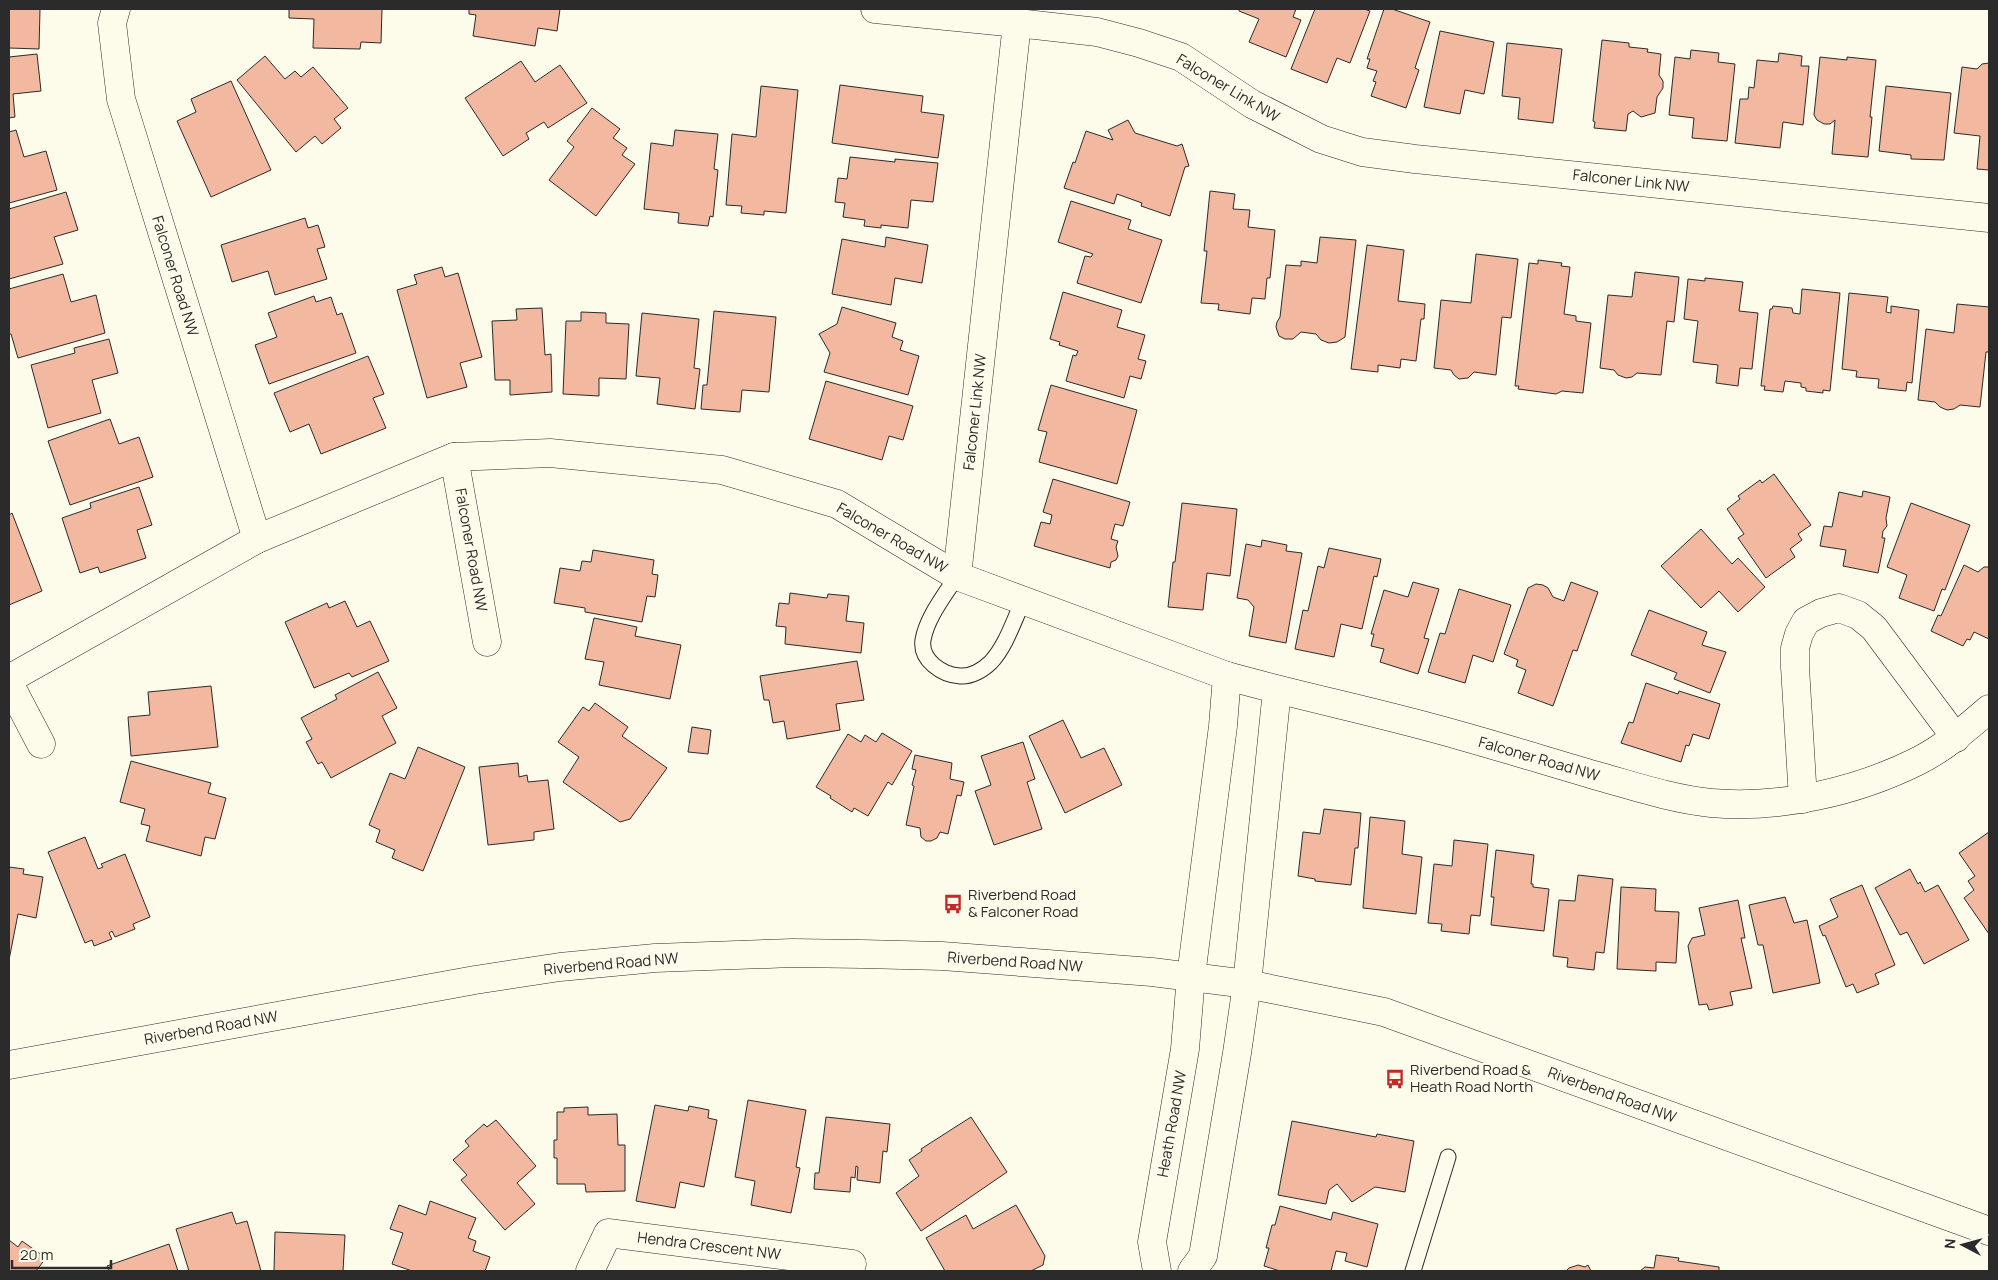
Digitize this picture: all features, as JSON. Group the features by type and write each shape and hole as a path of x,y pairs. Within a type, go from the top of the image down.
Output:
{"street":[{"name":"Falconer Road NW","path":"116,9 112,23 121,99 257,539"},
{"path":"875,9 1017,23"},
{"name":"Falconer Link NW","path":"957,576 1017,23 1097,32 1139,43 1180,57 1252,104 1288,124 1320,139 1362,152 1989,218"},
{"name":"Falconer Road NW","path":"41,744 9,681 257,539 454,457 550,453 722,470 837,504 957,576 1227,676 1450,733 1663,795 1711,803 1757,804 1803,798 1842,789 1919,761 1956,738 1989,709"},
{"name":"Falconer Road NW","path":"454,457 488,642"},
{"path":"1803,798 1795,648 1806,621 1821,613 1839,608 1858,615 1874,628 1956,738"},
{"path":"1191,976 1223,726 1227,676"},
{"path":"1192,1271 1202,1256 1237,1053 1277,690"},
{"name":"Riverbend Road NW","path":"9,1065 475,980 560,967 655,958 793,954 942,956 1191,976 1246,984 1384,1012 1989,1231"},
{"name":"Heath Road NW","path":"1157,1271 1152,1242 1185,1049 1191,976"},
{"name":"Hendra Crescent NW","path":"590,1271 608,1233 852,1264"}],"lane":[{"path":"957,576 926,628 922,642 927,660 939,670 960,676 977,673 991,662 1003,643 1023,600"},
{"path":"1413,1271 1448,1157"}],"building":[{"path":"9,9 40,9 39,49 9,48"},
{"path":"289,9 382,9 381,43 361,42 360,49 313,48 314,19 289,18"},
{"path":"469,9 560,9 557,31 538,28 535,46 473,36 476,15 469,14"},
{"path":"1239,9 1296,9 1293,17 1301,20 1286,57 1249,42 1259,19 1239,11"},
{"path":"1315,9 1364,9 1370,11 1350,63 1337,58 1327,83 1291,69"},
{"path":"1384,9 1392,9 1430,22 1415,68 1419,70 1406,108 1371,96 1376,82 1373,81 1377,71 1367,68 1370,59 1367,59"},
{"path":"1440,31 1494,42 1484,94 1465,90 1460,114 1424,107"},
{"path":"1602,40 1629,43 1629,47 1648,49 1647,52 1661,54 1659,75 1663,81 1663,88 1657,97 1655,113 1641,117 1633,111 1628,114 1626,131 1594,128 1595,122 1593,121"},
{"path":"1507,43 1562,49 1553,123 1518,119 1520,98 1502,96"},
{"path":"1691,50 1719,53 1718,62 1735,64 1727,141 1692,138 1694,118 1669,115 1675,57 1690,59"},
{"path":"1779,53 1802,56 1801,66 1809,66 1803,125 1783,122 1780,148 1735,143 1740,99 1748,99 1749,87 1754,88 1757,60 1778,62"},
{"path":"37,54 41,91 13,94 15,117 9,118 9,57"},
{"path":"265,56 285,79 295,71 301,77 313,67 348,108 334,119 341,128 322,144 315,136 296,152 237,80"},
{"path":"1820,57 1847,60 1847,57 1876,60 1868,157 1832,154 1835,120 1830,124 1824,124 1817,120 1814,115"},
{"path":"521,61 535,82 560,65 587,103 548,128 544,122 526,133 529,139 503,156 465,98"},
{"path":"1989,63 1989,170 1977,169 1980,136 1954,133 1962,67 1977,69 1982,64"},
{"path":"231,81 271,170 211,197 177,121 196,112 191,99"},
{"path":"840,85 923,96 921,112 944,115 938,158 832,143"},
{"path":"761,86 798,90 786,213 764,211 764,215 741,213 742,206 726,205 732,134 756,137"},
{"path":"1886,86 1951,93 1944,160 1911,159 1911,155 1879,151"},
{"path":"592,108 620,129 613,138 627,148 622,155 635,164 596,216 549,180 574,147 567,141"},
{"path":"1128,120 1135,133 1177,146 1182,144 1189,166 1185,167 1170,216 1141,206 1142,203 1117,194 1114,204 1064,188 1086,131 1113,140 1108,130"},
{"path":"16,130 24,157 46,151 57,190 9,203 9,132"},
{"path":"675,130 718,134 714,169 718,170 713,217 710,216 708,226 678,223 679,213 644,209 651,143 673,146"},
{"path":"850,157 895,162 895,159 938,163 933,202 911,200 908,228 881,225 881,228 864,226 865,220 843,217 845,203 835,202 838,178 847,179"},
{"path":"1210,191 1235,194 1233,209 1250,210 1248,227 1275,230 1270,278 1267,278 1265,299 1252,298 1250,314 1218,310 1219,304 1201,303 1207,251 1204,251"},
{"path":"66,192 78,230 54,237 63,264 9,279 9,209"},
{"path":"1071,201 1131,220 1128,229 1162,240 1141,303 1077,283 1085,256 1091,257 1093,254 1058,242"},
{"path":"305,218 308,228 318,225 325,247 317,249 327,279 275,295 268,271 232,282 221,245"},
{"path":"886,237 928,245 922,283 895,278 891,305 832,294 842,239 885,247"},
{"path":"1320,237 1356,240 1345,337 1337,342 1329,343 1321,340 1316,334 1301,332 1293,339 1285,339 1279,336 1276,327 1280,317 1286,265 1301,266 1301,261 1317,263"},
{"path":"1367,245 1404,250 1398,301 1425,304 1424,319 1421,319 1416,361 1401,359 1400,368 1378,365 1378,372 1351,369"},
{"path":"1476,254 1518,259 1511,318 1502,317 1496,375 1474,372 1468,378 1459,379 1451,370 1434,368 1441,300 1471,303"},
{"path":"1538,260 1562,263 1561,266 1570,267 1564,314 1576,316 1576,321 1591,323 1583,393 1562,391 1556,394 1518,389 1519,386 1515,386 1529,263 1538,264"},
{"path":"442,267 445,277 458,273 482,357 460,363 467,387 427,398 397,290 417,284 414,275"},
{"path":"1635,272 1679,277 1674,322 1667,321 1661,375 1637,373 1632,377 1626,378 1618,375 1614,370 1600,368 1608,295 1632,297"},
{"path":"63,274 71,302 96,295 105,333 18,358 11,334 9,334 9,289"},
{"path":"1705,278 1743,282 1739,311 1758,313 1752,369 1740,368 1738,386 1716,383 1718,365 1693,362 1698,321 1684,319 1688,279 1705,281"},
{"path":"1802,289 1840,293 1830,391 1823,390 1823,393 1806,391 1806,388 1801,387 1801,383 1785,381 1783,392 1764,390 1765,386 1761,386 1770,309 1773,306 1792,308 1793,313 1800,314"},
{"path":"1063,292 1122,310 1117,327 1145,335 1138,359 1146,361 1141,379 1130,376 1124,398 1066,381 1073,355 1076,356 1078,351 1059,345 1060,342 1050,339"},
{"path":"1849,293 1888,297 1886,312 1891,313 1891,306 1919,310 1912,383 1907,382 1906,391 1878,388 1879,379 1856,377 1857,371 1842,369"},
{"path":"314,296 316,302 331,297 337,315 342,313 356,353 269,384 255,345 277,337 268,313"},
{"path":"1957,304 1989,307 1989,352 1986,352 1980,407 1960,405 1954,409 1947,410 1935,402 1918,400 1926,329 1954,333"},
{"path":"842,307 896,323 892,337 903,341 900,350 919,356 908,395 824,372 830,353 819,334 837,324"},
{"path":"542,308 545,355 551,354 552,392 510,395 510,380 495,380 492,321 517,320 516,309"},
{"path":"714,311 776,317 769,392 742,390 740,412 701,409 703,385 707,385"},
{"path":"581,312 606,313 606,323 629,324 626,379 599,378 599,396 563,394 566,321 581,321"},
{"path":"642,313 699,319 694,368 700,369 695,409 657,404 660,378 636,376"},
{"path":"109,339 118,373 92,380 101,413 48,428 31,365 75,353 74,348"},
{"path":"368,356 384,394 373,398 386,428 321,454 309,424 290,432 274,393"},
{"path":"826,381 913,406 903,440 889,436 882,460 809,439"},
{"path":"1051,385 1137,410 1117,484 1039,462 1047,432 1038,430"},
{"path":"110,419 119,444 139,437 153,477 70,505 48,441"},
{"path":"1774,474 1811,525 1798,534 1802,540 1790,549 1795,557 1766,578 1738,538 1744,534 1727,509 1740,499 1738,496 1760,480 1762,483"},
{"path":"1053,479 1130,502 1123,526 1115,524 1111,539 1118,541 1116,547 1118,556 1116,560 1111,562 1110,568 1034,546 1041,522 1050,524 1052,515 1043,512"},
{"path":"139,487 152,525 137,530 146,558 100,573 98,567 80,573 62,518 91,508 90,503"},
{"path":"1863,491 1890,497 1886,518 1887,526 1883,531 1882,538 1885,538 1878,573 1843,566 1846,550 1820,546 1824,526 1832,527 1839,492 1862,497"},
{"path":"1182,503 1237,509 1230,576 1207,573 1203,610 1168,607"},
{"path":"1911,503 1970,525 1945,590 1942,589 1934,611 1899,598 1907,575 1887,567"},
{"path":"12,513 42,591 9,605 9,515"},
{"path":"1701,529 1732,564 1738,558 1765,587 1738,612 1719,591 1701,608 1661,566"},
{"path":"1262,540 1287,545 1286,551 1302,553 1286,643 1249,636 1254,607 1248,600 1237,598 1246,544 1261,547"},
{"path":"1329,548 1381,559 1377,577 1374,576 1362,629 1341,624 1334,657 1295,649 1303,610 1308,611 1318,566 1324,568"},
{"path":"593,550 654,560 652,574 658,575 655,597 647,596 642,622 585,612 585,608 554,603 560,568 580,571 582,561 591,562"},
{"path":"1964,565 1978,572 1984,567 1989,567 1989,639 1974,632 1970,640 1967,639 1963,646 1931,631 1938,615 1941,616"},
{"path":"1413,582 1439,589 1424,638 1429,639 1418,674 1380,662 1384,649 1371,646 1374,634 1371,634 1384,590 1408,597"},
{"path":"1571,582 1598,592 1577,651 1573,650 1553,706 1518,693 1526,670 1516,666 1518,660 1504,654 1528,588 1536,584 1543,585 1548,588 1553,597 1564,601"},
{"path":"1459,589 1511,605 1493,662 1473,655 1465,683 1428,672 1440,633 1445,634"},
{"path":"790,593 827,598 828,594 849,596 846,621 864,623 861,653 785,644 786,627 776,626 779,603 789,604"},
{"path":"345,601 357,627 370,621 389,661 352,677 349,673 314,688 285,622 327,603 329,608"},
{"path":"1649,610 1707,632 1702,645 1726,652 1710,693 1674,679 1677,673 1631,655"},
{"path":"594,618 637,627 635,636 681,645 670,699 599,685 604,662 585,659"},
{"path":"857,661 864,700 836,704 840,730 787,739 784,721 773,723 769,700 764,700 760,676"},
{"path":"378,672 397,708 382,716 396,743 331,778 322,762 318,764 306,742 312,739 301,718 337,699 335,695"},
{"path":"1646,683 1678,694 1679,691 1720,704 1709,739 1693,734 1689,746 1686,745 1681,762 1621,743 1629,722 1633,723"},
{"path":"211,686 218,747 131,756 128,717 150,715 148,692"},
{"path":"595,703 628,727 622,736 667,768 630,819 620,822 563,782 579,757 558,742 583,707 589,711"},
{"path":"1063,720 1081,758 1104,748 1122,785 1065,813 1029,736"},
{"path":"692,727 711,730 708,754 688,752"},
{"path":"882,733 912,751 892,785 888,782 868,816 854,808 852,812 816,787 848,734 861,742 865,735 876,742"},
{"path":"1023,742 1035,779 1027,782 1042,829 994,845 975,791 991,785 981,756"},
{"path":"418,747 465,767 423,871 392,858 395,850 376,842 380,830 369,825 390,773 405,779"},
{"path":"915,755 952,763 950,779 964,782 961,796 957,795 948,834 940,832 937,838 931,841 926,841 921,837 920,828 906,825 914,786 912,785 916,770 912,769"},
{"path":"131,761 211,783 208,793 226,798 215,839 205,837 201,856 146,841 150,826 141,824 145,809 120,802"},
{"path":"518,763 519,777 527,775 528,782 548,780 554,829 534,832 534,840 488,845 479,767"},
{"path":"1324,809 1361,813 1358,848 1355,848 1351,885 1315,881 1315,879 1298,876 1303,832 1320,834"},
{"path":"1370,817 1405,821 1402,854 1422,857 1416,914 1363,908"},
{"path":"1989,832 1989,934 1964,898 1974,890 1968,881 1975,876 1959,853"},
{"path":"85,837 98,869 103,867 101,864 125,854 150,917 133,924 135,929 115,937 112,931 109,933 112,939 94,946 92,940 85,943 48,852"},
{"path":"1454,840 1488,844 1480,916 1471,915 1469,934 1441,931 1442,924 1428,923 1434,864 1452,866"},
{"path":"1496,850 1534,855 1531,884 1533,884 1533,887 1549,889 1544,931 1491,925 1494,897 1491,897"},
{"path":"9,867 24,869 23,874 43,877 36,918 18,914 9,960"},
{"path":"1910,869 1925,892 1938,885 1969,940 1924,964 1907,932 1900,935 1875,888"},
{"path":"1578,875 1613,879 1604,953 1596,952 1594,970 1567,967 1568,958 1553,956 1559,900 1575,901"},
{"path":"1862,885 1895,965 1875,974 1879,984 1857,993 1853,984 1846,987 1825,935 1823,936 1819,926 1838,917 1830,899"},
{"path":"1621,887 1656,889 1655,911 1679,912 1676,963 1656,962 1656,971 1617,969"},
{"path":"1785,897 1794,923 1807,920 1820,983 1773,993 1763,945 1758,945 1749,905"},
{"path":"1738,900 1745,938 1741,938 1752,988 1730,992 1733,1005 1709,1010 1707,1004 1699,1005 1688,946 1692,938 1705,935 1699,908"},
{"path":"748,1100 806,1110 796,1167 800,1168 791,1213 751,1205 755,1181 735,1177"},
{"path":"655,1105 688,1111 689,1106 709,1110 708,1118 717,1120 704,1187 680,1182 675,1208 636,1201"},
{"path":"588,1107 588,1115 617,1114 618,1145 625,1145 625,1191 586,1192 585,1184 557,1184 557,1158 554,1158 554,1140 557,1140 557,1112 564,1112 564,1108"},
{"path":"826,1117 890,1124 887,1152 883,1151 880,1183 857,1180 858,1167 856,1166 855,1178 851,1177 850,1192 814,1189 815,1173 819,1173"},
{"path":"971,1117 1007,1172 921,1231 896,1193 919,1176 909,1160 922,1151 921,1149"},
{"path":"496,1120 536,1166 517,1183 535,1204 505,1230 461,1180 467,1175 453,1160 469,1146 465,1141 484,1124 487,1127"},
{"path":"1292,1121 1376,1137 1377,1134 1414,1141 1405,1192 1375,1187 1352,1202 1337,1184 1329,1190 1326,1204 1278,1195"},
{"path":"430,1201 476,1218 468,1238 476,1241 473,1251 490,1257 485,1271 412,1271 392,1264 403,1233 390,1229 399,1205 426,1215"},
{"path":"1016,1205 1045,1256 1043,1265 1031,1271 945,1271 926,1238 966,1215 973,1229"},
{"path":"1280,1206 1331,1220 1333,1212 1378,1224 1367,1267 1345,1261 1347,1253 1336,1251 1331,1271 1280,1271 1264,1266 1272,1225 1275,1225"},
{"path":"232,1212 236,1224 247,1221 261,1271 189,1271 176,1229"},
{"path":"275,1232 345,1235 343,1271 274,1271"},
{"path":"9,1240 18,1247 22,1241 46,1258 36,1271 9,1271"},
{"path":"169,1244 178,1271 109,1271 107,1266"},
{"path":"1656,1255 1679,1258 1678,1261 1719,1267 1719,1271 1640,1271 1645,1267 1654,1268"},
{"path":"1578,1265 1585,1267 1588,1265 1591,1271 1566,1271"}],"place":[{"name":"Riverbend Road & Falconer Road","path":"953,904"},
{"name":"Riverbend Road & Heath Road North","path":"1395,1079"}]}
